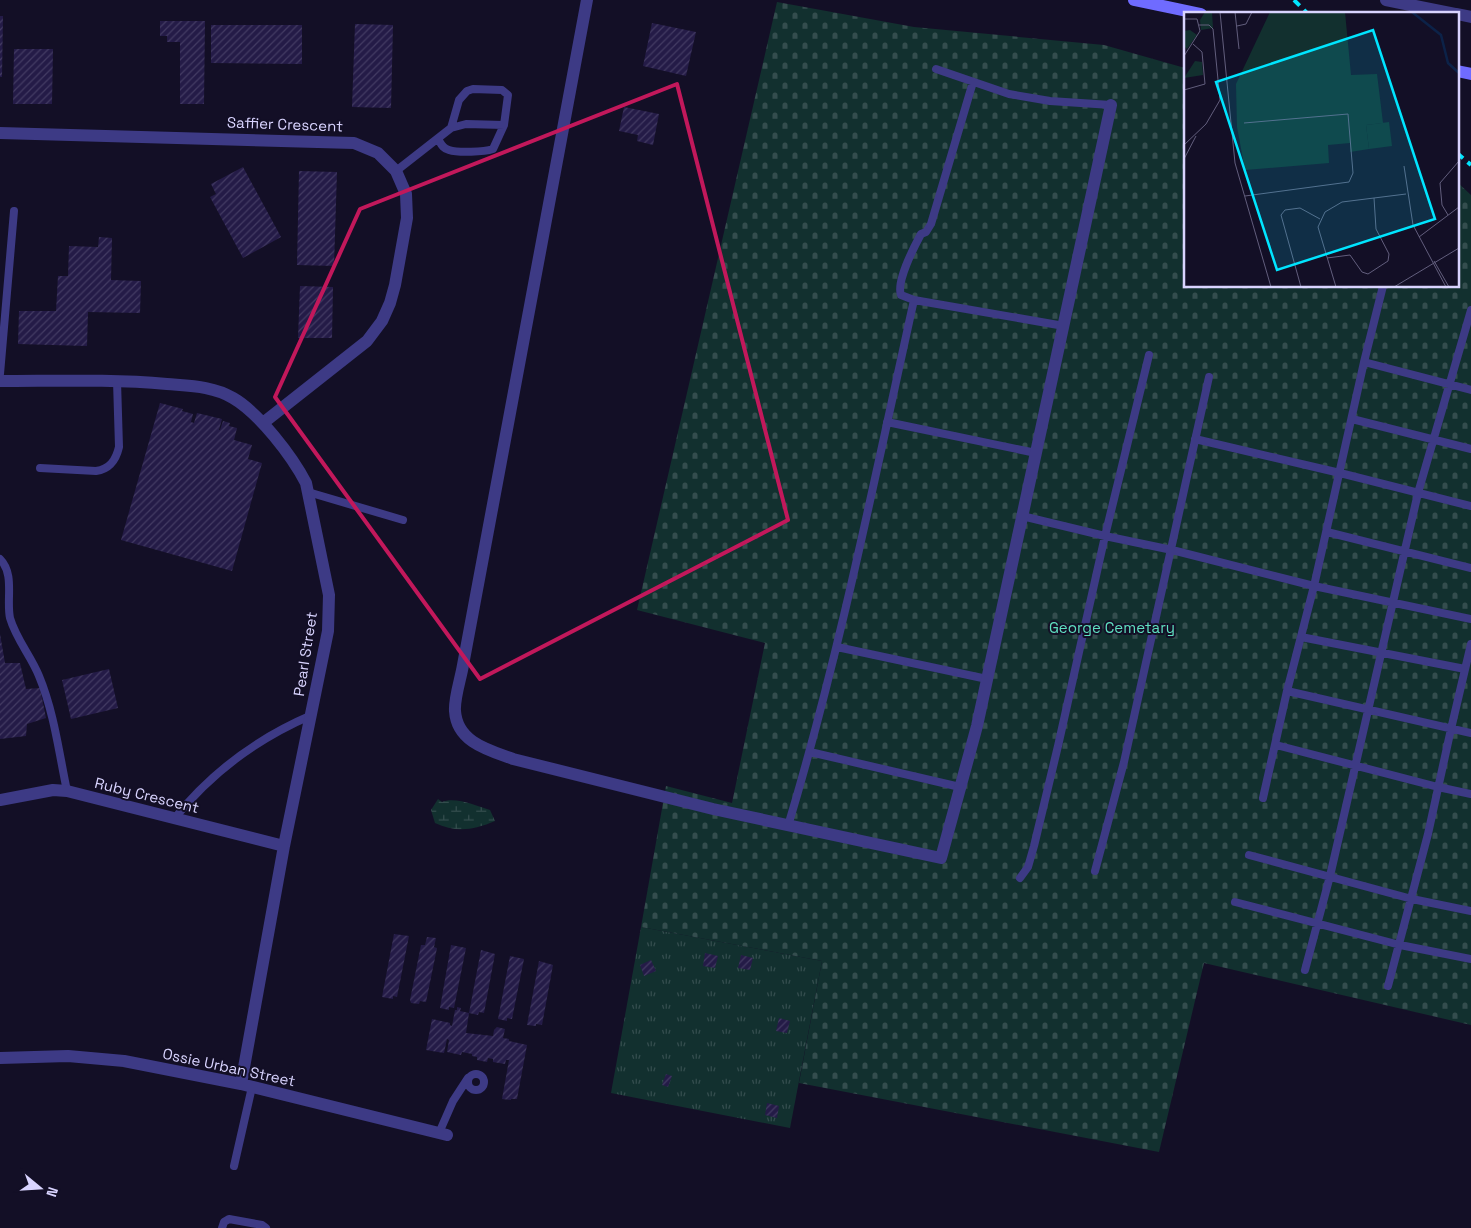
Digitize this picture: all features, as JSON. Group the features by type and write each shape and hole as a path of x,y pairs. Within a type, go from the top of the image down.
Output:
{"main road":[{"path":"1134,0 1191,12"},
{"path":"1458,71 1471,74"}],"street":[{"path":"587,0 455,710 458,723 468,740 513,759 713,809 941,858 977,726 1111,105"},
{"path":"1386,0 1446,12"},
{"path":"1458,14 1471,17"},
{"name":"Saffier Crescent","path":"0,133 354,143 378,153 396,171 406,194 407,218 395,285 382,321 367,341 263,422"},
{"name":"Pearl Street","path":"0,381 117,381 208,388 234,398 263,422 298,468 308,492 329,595 328,630 284,846 246,1085"},
{"name":"Ruby Crescent","path":"0,800 53,790 67,791 284,846"},
{"name":"Ossie Urban Street","path":"0,1058 68,1056 124,1062 246,1085 443,1134"}],"lane":[{"path":"936,69 1009,94 1042,100 1111,105"},
{"path":"974,82 931,224 926,232 921,234 913,249 900,286 901,295 914,300 1064,326"},
{"path":"438,139 442,146 449,151 488,151 495,146 504,125 509,98 507,92 502,90 473,89 467,91 459,100 451,128"},
{"path":"396,171 451,128 466,124 504,125"},
{"path":"0,374 14,211"},
{"path":"1263,798 1287,691 1327,532 1364,362 1382,288"},
{"path":"788,826 810,752 837,647 914,300"},
{"path":"1305,970 1330,876 1418,493 1448,384 1471,310"},
{"path":"1020,878 1028,867 1041,819 1105,536 1149,355"},
{"path":"1364,362 1471,390"},
{"path":"1095,871 1124,762 1209,377"},
{"path":"40,468 96,471 110,466 117,456 119,447 117,381"},
{"path":"1352,419 1471,449"},
{"path":"887,422 1036,453"},
{"path":"1195,439 1471,506"},
{"path":"308,492 403,520"},
{"path":"1022,516 1172,550 1314,586 1471,620"},
{"path":"1327,532 1471,568"},
{"path":"0,559 9,578 8,599 10,618 39,675 50,705 67,791"},
{"path":"1301,637 1465,669"},
{"path":"1388,986 1412,898 1471,644"},
{"path":"837,647 987,679"},
{"path":"1287,691 1471,733"},
{"path":"174,819 214,776 273,734 312,715"},
{"path":"1276,745 1438,788 1471,794"},
{"path":"810,752 960,787"},
{"path":"1249,855 1412,898 1471,911"},
{"path":"1235,902 1318,922 1400,945 1471,959"},
{"path":"443,1134 454,1101 468,1078"},
{"path":"234,1166 246,1085"},
{"path":"222,1228 224,1222 229,1219 262,1225 266,1228"}],"highlighted area":[{"path":"677,84 788,520 480,679 275,397 360,209"}],"green space":[{"name":"George Cemetary","path":"777,2 914,27 1104,45 1184,68 1184,288 1458,288 1458,183 1471,195 1471,1025 1204,963 1159,1152 799,1083 822,961 641,927 666,786 732,803 765,643 637,610"},
{"path":"438,799 442,802 453,800 466,802 490,810 495,821 480,827 465,829 450,828 435,823 431,810"},
{"path":"641,927 822,961 790,1128 611,1093"}],"building":[{"path":"0,16 3,16 2,77 0,77"},
{"path":"160,21 205,21 204,104 180,104 180,42 167,42 167,36 160,36"},
{"path":"652,23 696,32 686,76 643,66"},
{"path":"355,24 393,25 391,108 352,107"},
{"path":"211,25 302,25 302,64 211,63"},
{"path":"14,49 53,49 52,104 13,104"},
{"path":"624,107 659,114 653,145 637,141 638,135 619,131"},
{"path":"243,167 281,237 243,258 210,197 216,194 211,184"},
{"path":"299,171 337,172 334,266 297,265"},
{"path":"99,237 112,238 111,280 141,281 140,313 88,312 87,346 18,344 19,311 56,311 58,276 68,276 69,246 98,247"},
{"path":"300,286 333,287 332,338 298,338"},
{"path":"160,403 183,409 182,411 193,414 191,422 194,423 197,413 222,419 219,430 223,421 230,423 229,426 237,428 234,440 252,445 248,459 262,463 232,571 121,540"},
{"path":"0,634 5,663 20,663 26,689 40,688 46,718 27,724 26,736 0,739"},
{"path":"109,669 118,708 71,719 62,680"},
{"path":"394,934 409,936 397,997 393,996 393,999 382,997"},
{"path":"427,937 436,938 434,947 437,948 426,1002 420,1001 419,1004 411,1003 421,945 425,945"},
{"path":"451,945 466,948 454,1008 449,1007 449,1010 440,1008"},
{"path":"481,950 495,954 484,1013 479,1012 478,1015 469,1013"},
{"path":"705,953 718,956 715,968 703,966"},
{"path":"741,955 753,958 750,970 738,968"},
{"path":"510,956 524,959 512,1019 507,1018 507,1021 498,1019"},
{"path":"651,960 656,971 644,976 640,965"},
{"path":"539,961 553,965 542,1025 527,1025"},
{"path":"457,1007 461,1008 460,1011 469,1013 466,1033 493,1036 494,1030 497,1027 505,1029 503,1038 527,1045 517,1099 502,1099 509,1060 506,1060 505,1064 493,1062 493,1059 488,1058 487,1062 477,1060 477,1057 472,1056 472,1054 462,1052 461,1055 447,1052 449,1040 447,1039 444,1053 426,1050 432,1019 450,1023 452,1026"},
{"path":"779,1018 790,1021 787,1033 776,1031"},
{"path":"666,1074 672,1076 668,1087 662,1085"},
{"path":"767,1103 779,1106 777,1118 765,1115"}],"railway":[{"path":"1294,0 1306,12"},
{"path":"1458,154 1471,165"}]}
